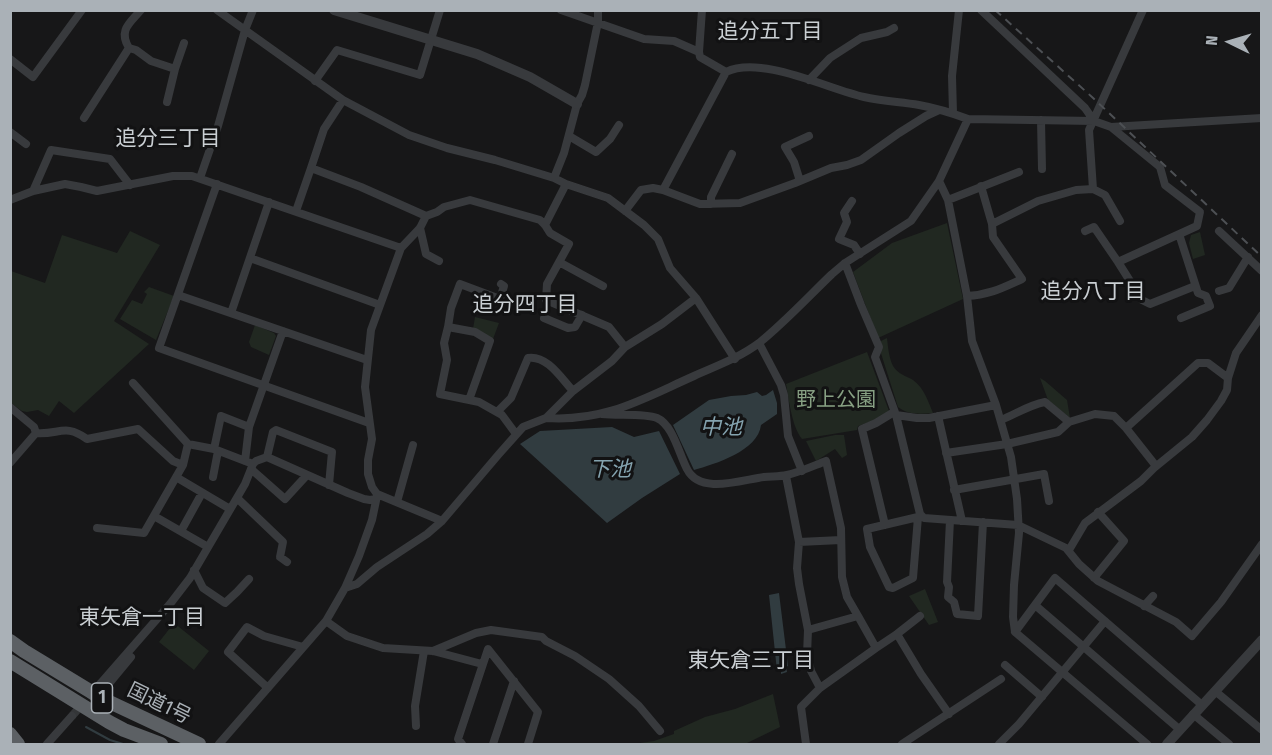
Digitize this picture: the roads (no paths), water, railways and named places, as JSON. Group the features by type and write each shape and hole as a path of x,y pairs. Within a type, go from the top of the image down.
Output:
{"highway":[{"name":"国道1号","path":"10,641 103,699 199,744"},
{"name":"国道1号","path":"10,661 109,722 161,744"},
{"path":"10,734 18,744"}],"street":[{"path":"10,59 33,77 82,10"},
{"path":"141,10 123,32 125,42 129,48 136,50 151,61 175,69"},
{"path":"217,10 343,100 409,135 554,178 608,198 644,225 658,239 670,268 696,298 735,359"},
{"path":"201,178 253,10"},
{"path":"334,10 477,54 530,77 576,104"},
{"path":"315,81 337,50 420,75 440,10"},
{"path":"561,10 644,39 674,41 699,52"},
{"path":"554,178 564,153 576,104 585,85 598,22 598,10"},
{"path":"702,10 700,57 726,72"},
{"path":"953,113 952,76 959,10"},
{"path":"981,10 1085,108 1094,121"},
{"path":"1093,189 1089,130 1143,10"},
{"path":"809,80 830,58 861,38 894,28"},
{"path":"167,102 184,43"},
{"path":"84,118 129,48"},
{"path":"663,190 726,72 735,67 751,67 787,73 864,97 920,105 968,119 1094,121 1112,127 1160,167 1165,184 1200,212 1197,226 1118,262"},
{"path":"296,211 324,129 343,100"},
{"path":"625,211 641,190 653,188 700,204 740,203 831,168 861,160 899,133 939,110"},
{"path":"1112,127 1262,118"},
{"path":"345,588 357,584 377,567 428,534 442,521 516,434 527,425 546,418 572,419 624,408 735,359 759,343 845,263 911,221 939,181 968,119"},
{"path":"1041,120 1042,169"},
{"path":"569,136 596,152 610,139 619,125"},
{"path":"10,132 26,144"},
{"path":"800,181 794,162 785,147 809,136"},
{"path":"33,190 51,150 110,159 130,185"},
{"path":"711,204 711,196 732,154"},
{"path":"311,168 426,216"},
{"path":"948,200 1019,172"},
{"path":"10,200 33,190 65,184 97,191 173,176 192,176 401,248"},
{"path":"939,181 948,200 967,296 972,341 996,405 1011,458 1018,525 1013,617 1015,632 1147,744"},
{"path":"217,184 159,348 369,423"},
{"path":"545,225 566,184"},
{"path":"967,296 996,292 1022,279 993,237 992,224 981,186"},
{"path":"992,224 1038,201 1076,190 1093,189 1105,195 1120,220"},
{"path":"219,744 326,621 345,588 359,556 372,520 377,496 368,474 372,439 365,387 371,330 401,248 420,228 426,216 444,207 470,200 540,220 550,232 568,243 547,284 546,300 609,327 625,347"},
{"path":"852,201 844,213 847,222 839,239 854,245 860,254"},
{"path":"231,313 269,202"},
{"path":"1085,231 1094,227 1142,300 1150,304 1195,286"},
{"path":"420,228 426,254 439,261"},
{"path":"1219,231 1262,271"},
{"path":"1179,234 1195,286 1198,293 1206,296 1209,306 1181,318"},
{"path":"1220,291 1229,288 1248,257"},
{"path":"250,258 380,305"},
{"path":"559,262 603,286"},
{"path":"845,263 879,347 875,357 895,413 919,515 913,578 893,588 889,587 870,547 867,529 919,515 924,518 1018,525 1069,550 1079,564 1095,578 1176,622 1192,636 1221,602 1262,544"},
{"path":"501,284 504,286 500,299 460,285 451,308 444,343 447,360 440,394 479,402 502,415 516,434"},
{"path":"178,295 367,360"},
{"path":"546,418 573,391 612,361 625,347 662,324 696,298"},
{"path":"544,318 568,328 575,327 582,315"},
{"path":"1069,550 1085,523 1141,481 1192,437 1207,420 1227,390 1228,378 1236,353 1262,315"},
{"path":"448,327 475,332 490,341 469,400"},
{"path":"102,682 170,604 194,570 245,484 249,465 249,427 284,331"},
{"path":"759,343 781,386 788,436 802,471"},
{"path":"497,412 511,398 528,358 532,357 546,362 573,391"},
{"path":"1126,428 1198,363 1208,363 1228,378"},
{"path":"133,383 188,444 216,450 249,465 285,499 307,475"},
{"path":"1001,420 1032,404 1045,402 1069,422"},
{"path":"885,525 862,429 895,413 917,418 996,405"},
{"path":"10,407 34,427 36,433"},
{"path":"602,414 652,417 663,422 670,430 688,472 695,479 706,483 728,483 786,476 826,461 841,528 842,577 847,597 876,648"},
{"path":"946,453 1007,444 1058,432 1069,422 1095,414 1114,416 1156,466"},
{"path":"213,477 221,416 249,427"},
{"path":"938,416 962,521"},
{"path":"10,463 36,433 67,430 77,432 87,439 138,429 173,461 183,465"},
{"path":"267,457 273,432 276,430 332,452 329,485"},
{"path":"97,528 144,533 183,465 188,444"},
{"path":"397,502 413,445"},
{"path":"249,465 267,457 348,494 364,499 377,496 442,521"},
{"path":"954,490 1044,474 1049,501"},
{"path":"786,476 799,542 797,568 808,630 807,655 820,688"},
{"path":"176,477 230,509"},
{"path":"181,531 202,493"},
{"path":"237,498 283,542 280,557 287,562"},
{"path":"1095,578 1124,541 1098,512"},
{"path":"154,516 208,547"},
{"path":"950,520 948,597 954,602 957,615 978,616 983,522"},
{"path":"799,542 841,540"},
{"path":"194,570 203,588 225,603 249,579"},
{"path":"1015,632 1055,578 1202,705"},
{"path":"1144,606 1153,596"},
{"path":"1035,605 1179,729"},
{"path":"808,630 858,616"},
{"path":"806,744 801,706 820,688 920,616"},
{"path":"326,621 347,636 383,648 428,651 482,664"},
{"path":"999,744 1105,621"},
{"path":"89,691 143,627 149,629 152,632 107,686 103,699"},
{"path":"268,688 228,652 248,627 264,636 303,647"},
{"path":"428,651 476,633 491,630 542,637 609,679 639,706 660,731"},
{"path":"897,634 949,714"},
{"path":"1167,744 1262,640"},
{"path":"462,744 458,739 488,649 538,712 528,744"},
{"path":"416,726 415,706 428,651"},
{"path":"1005,665 1041,697"},
{"path":"902,744 1001,679"},
{"path":"493,744 514,681"},
{"path":"1215,691 1262,730"},
{"path":"1193,714 1229,744"},
{"path":"47,744 72,716"}],"water":[{"name":"中池","path":"773,390 777,403 777,414 761,425 752,442 734,455 694,470 673,425 709,400 757,392 762,396"},
{"name":"下池","path":"612,427 634,437 659,431 680,474 607,523 520,444 540,431"},
{"path":"779,593 788,666 786,667 787,672 781,674 781,671 777,671 769,595"}],"waterway":[{"path":"86,727 123,744"}],"tunnel":[{"path":"72,716 101,683"}],"railway":[{"path":"995,10 1092,97 1262,257"}],"district":[{"name":"追分五丁目","path":"770,32"},
{"name":"追分三丁目","path":"168,139"},
{"name":"追分八丁目","path":"1093,292"},
{"name":"追分四丁目","path":"525,305"},
{"name":"東矢倉一丁目","path":"142,618"},
{"name":"東矢倉三丁目","path":"751,661"}],"park label":[{"name":"野上公園","path":"836,400"}]}
